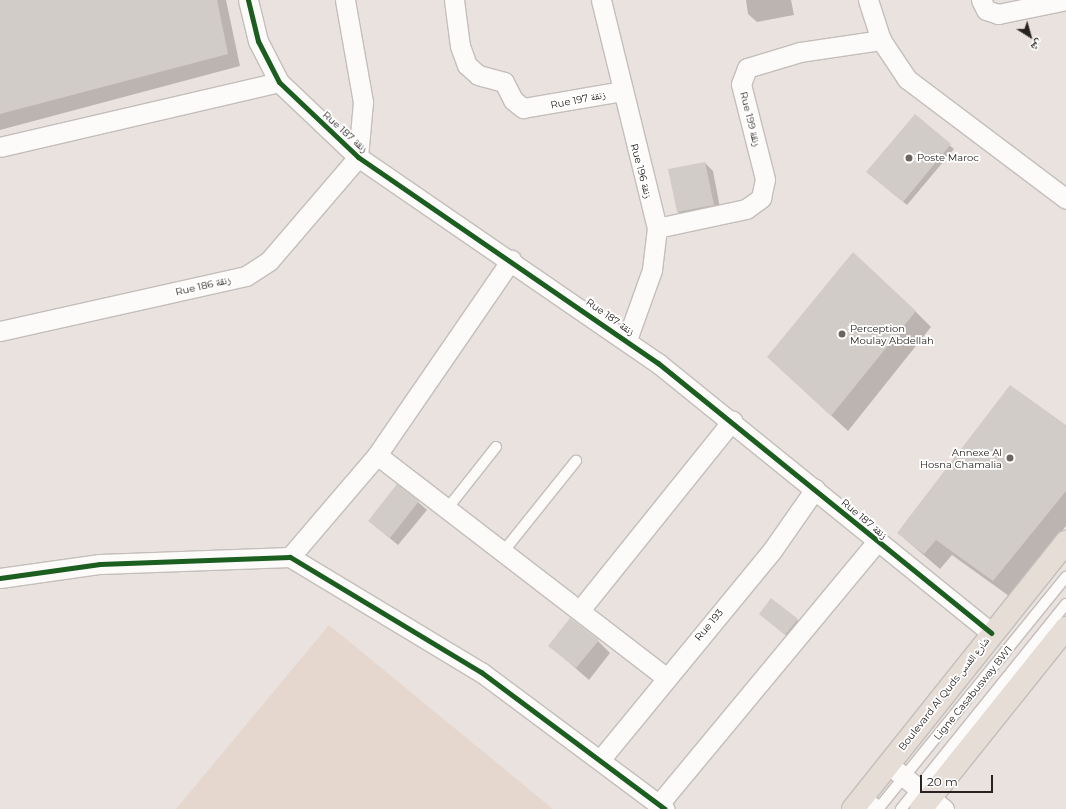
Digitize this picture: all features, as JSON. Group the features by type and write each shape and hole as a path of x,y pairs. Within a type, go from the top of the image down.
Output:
{"main road":[{"name":"Boulevard Al Quds شارع القدس","path":"918,791 992,633 1066,542"},
{"name":"Boulevard Al Quds شارع القدس","path":"867,806 918,791 1066,628"}],"street":[{"name":"Rue 187 زنقة","path":"248,0 258,41 279,82 358,157 627,340 732,421 877,541 992,633"},
{"path":"345,0 362,102 358,157"},
{"name":"Rue 197 زنقة","path":"454,0 460,46 467,65 478,75 504,82 518,105 534,109 622,91"},
{"name":"Rue 196 زنقة","path":"601,0 622,91 657,228 652,270 627,340"},
{"path":"868,0 881,40 907,79 1066,198"},
{"path":"983,5 998,14 1066,0"},
{"name":"Rue 199 زنقة","path":"657,228 746,209 761,198 765,179 741,84 747,68 800,52 881,40"},
{"path":"0,147 279,82"},
{"name":"Rue 186 زنقة","path":"0,331 246,276 281,250 358,157"},
{"path":"290,557 377,455 511,260"},
{"path":"580,610 732,421"},
{"path":"377,455 666,677"},
{"name":"Rue 193","path":"600,760 666,677 771,552 815,489"},
{"path":"0,578 100,564 290,557 480,672 662,807 877,541"}],"lane":[{"path":"447,509 496,447"},
{"path":"503,552 576,461"},
{"name":"Ligne Casabusway BW1","path":"918,791 1066,577"},
{"name":"Ligne Casabusway BW1","path":"901,809 918,791 1066,604"}],"shaded area":[{"path":"329,625 553,809 176,809"}],"building":[{"path":"0,0 217,0 228,54 0,114"},
{"name":"Poste Maroc","path":"915,114 951,144 903,202 866,172"},
{"path":"705,162 714,205 677,212 668,169"},
{"name":"Perception Moulay Abdellah","path":"853,252 916,311 831,416 767,357"},
{"name":"Annexe Al Hosna Chamalia","path":"1010,385 1066,425 1066,491 993,581 936,540 924,554 897,533"},
{"path":"397,484 419,501 390,538 368,521"},
{"path":"771,598 798,619 785,635 759,614"},
{"path":"570,618 599,640 576,668 548,646"}],"cycle path":[{"path":"248,0 258,41 279,82 358,157 658,363 992,633"},
{"path":"0,578 100,564 290,557 481,672 665,809"}],"place":[{"name":"Poste Maroc","path":"909,158"},
{"name":"Perception Moulay Abdellah","path":"842,334"},
{"name":"Annexe Al Hosna Chamalia","path":"1010,458"}]}
